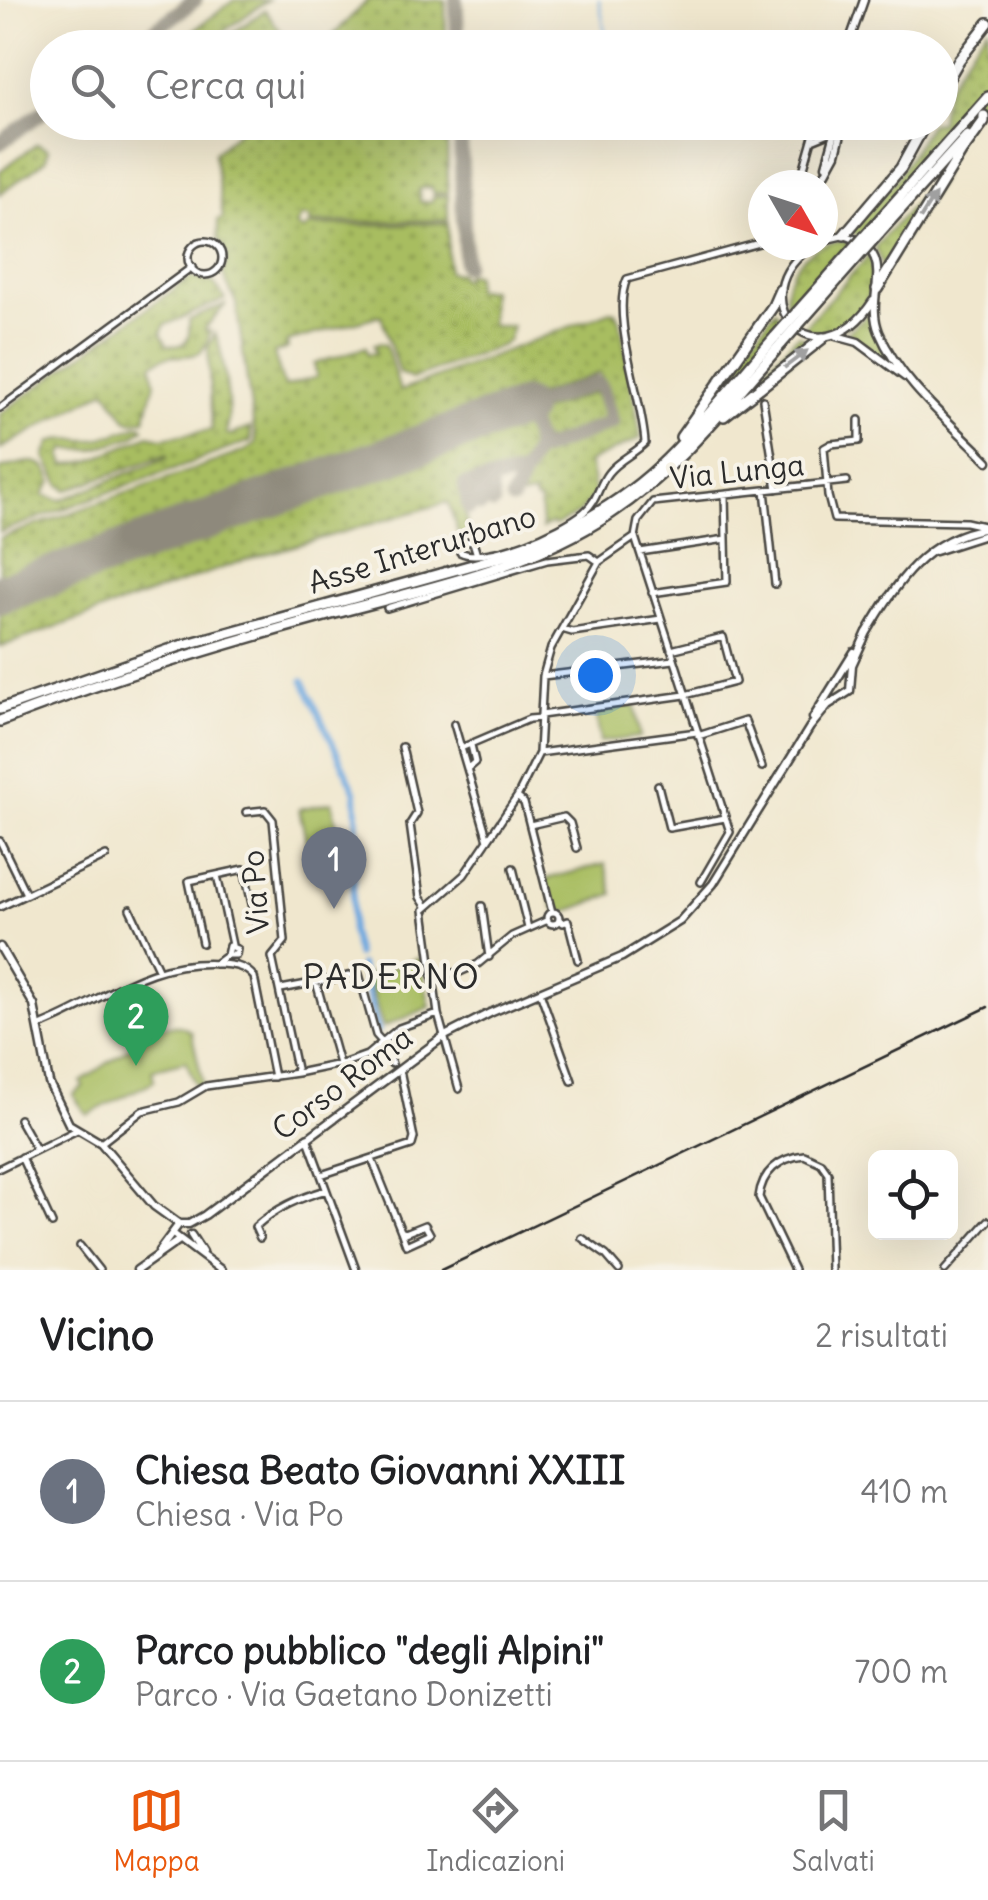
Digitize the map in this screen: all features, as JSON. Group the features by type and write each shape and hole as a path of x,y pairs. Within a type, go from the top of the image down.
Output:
{"highway":[{"path":"958,62 988,23"},
{"name":"Asse Interurbano","path":"958,133 988,97"},
{"path":"876,289 986,113"},
{"name":"Asse Interurbano","path":"0,709 180,646 518,552 601,509 665,461 986,113"},
{"path":"844,235 900,168 916,140"},
{"name":"Asse Interurbano","path":"876,230 952,140"},
{"path":"601,509 678,441 773,306 780,290"},
{"path":"712,422 824,338"},
{"name":"Asse Interurbano","path":"0,721 184,655 540,552 594,524 639,493 686,451 778,340"}],"street":[{"path":"853,30 864,0"},
{"path":"803,170 812,140"},
{"path":"825,140 833,144"},
{"path":"823,170 834,140"},
{"path":"827,170 836,154 838,140"},
{"path":"838,236 844,235 870,251 878,268 874,300 878,330 914,384"},
{"path":"211,242 220,249 221,264 214,272 203,274 192,268 190,253 196,244 211,242"},
{"path":"477,555 530,541 580,516 600,494 609,472 642,447 645,437 624,321 627,279 748,246"},
{"path":"795,260 780,290 783,312 791,324 806,335 836,336 858,342 914,384 988,461"},
{"path":"0,408 192,268"},
{"path":"836,336 858,320 874,300"},
{"path":"763,400 777,489"},
{"name":"Via Lunga","path":"860,420 859,440 824,448 826,484 832,517 837,522 973,526 988,530"},
{"name":"Via Lunga","path":"635,537 638,521 653,502 847,481"},
{"path":"766,490 774,584"},
{"path":"652,593 726,582 725,495"},
{"name":"Via Lunga","path":"835,681 897,582 945,541 973,526"},
{"name":"Via Lunga","path":"929,553 988,530"},
{"path":"460,1089 438,1014 424,921 426,906 464,874 517,798 539,752 543,676 550,648 599,562 635,537 730,836 701,882"},
{"path":"640,552 726,539"},
{"path":"387,608 547,560 589,554 599,562"},
{"path":"562,629 572,632 660,618"},
{"name":"Via Lunga","path":"850,682 852,665 867,632"},
{"path":"461,748 530,719 685,696 735,682 725,639 719,636 672,650"},
{"path":"543,676 674,660"},
{"path":"840,696 834,693 835,681 844,677 850,682"},
{"name":"Corso Roma","path":"137,1270 396,1066 443,1037 640,948 689,913 722,871 835,681"},
{"name":"Corso Roma","path":"810,727 828,704 850,691 850,682"},
{"path":"539,752 698,734 746,721 762,767"},
{"path":"454,724 488,840"},
{"path":"468,768 475,762 470,744"},
{"path":"402,746 417,813 410,824 420,898 426,906"},
{"path":"658,786 669,828 725,818"},
{"path":"432,976 460,972 489,958 512,936 548,920 552,912 524,803 517,798"},
{"name":"Via Po","path":"246,812 264,810 272,820 285,941 272,956 297,1074"},
{"path":"530,826 564,817 570,823 577,848"},
{"path":"0,841 26,894"},
{"path":"0,907 106,856"},
{"path":"513,868 528,928"},
{"path":"202,942 189,882 244,869 256,926"},
{"path":"216,876 232,946 238,952 216,964"},
{"path":"482,906 489,958"},
{"path":"130,910 158,969"},
{"path":"552,912 560,920"},
{"path":"548,920 552,924 568,921 578,960"},
{"path":"0,947 30,996 40,1026 49,1084 65,1117 77,1130 101,1144 159,1210 221,1270"},
{"path":"40,1026 158,969 216,964 247,969 254,977 274,1077"},
{"path":"280,989 359,974 376,1035 396,1066 414,1142 409,1147 321,1175"},
{"path":"316,982 339,1064"},
{"path":"540,992 572,1081"},
{"path":"101,1144 142,1111 179,1102 206,1086 297,1074 339,1064 367,1055 399,1028 438,1014"},
{"path":"19,1119 36,1149"},
{"path":"0,1168 77,1130"},
{"path":"307,1137 356,1270"},
{"path":"794,1270 758,1197 764,1178 773,1167 804,1155 821,1163 828,1173 831,1270"},
{"path":"21,1157 52,1224"},
{"path":"372,1159 400,1232 406,1245 430,1234 426,1225 400,1232"},
{"path":"260,1238 255,1227 259,1223 284,1205 326,1190"},
{"path":"946,1270 988,1221"},
{"path":"582,1238 619,1270"},
{"path":"80,1246 99,1270"}],"green space":[{"path":"234,0 268,0 226,30 194,30"},
{"path":"368,0 445,0 446,30 338,30"},
{"path":"265,10 280,30 237,30"},
{"path":"988,27 988,91 958,125 958,69"},
{"path":"228,140 447,140 448,193 433,193 432,187 419,189 420,202 432,201 433,196 448,196 448,220 310,223 309,218 302,216 296,226 303,231 310,226 448,223 448,272 459,273 460,279 465,279 465,274 475,275 475,290 490,290 491,326 512,326 503,345 412,379 399,373 381,315 287,342 288,348 274,353 284,387 317,377 314,364 366,347 368,354 376,352 374,345 381,343 386,345 400,391 611,311 620,320 641,438 589,462 595,495 578,514 554,526 552,523 542,529 540,501 533,495 515,498 538,454 619,425 600,373 0,587 0,538 245,451 256,443 236,303 223,275 228,256 218,238 218,220 223,218 214,153"},
{"path":"920,140 945,140 858,236 851,231 895,181"},
{"path":"37,144 48,149 46,160 0,194 0,171"},
{"path":"941,178 884,271 875,247"},
{"path":"838,242 853,244 791,315 787,289 798,264 802,260 838,260"},
{"path":"869,255 871,287 858,315 834,331 803,328"},
{"path":"191,277 213,282 225,299 165,325 161,333 167,345 184,343 189,336 189,320 226,304 205,329 210,331 200,353 162,358 152,365 155,383 145,419 126,419 106,390 0,449 0,414"},
{"path":"775,310 783,320 710,404 708,402"},
{"path":"872,314 894,364 846,334"},
{"path":"215,333 226,383 226,433 250,428 251,441 0,532 0,469 32,462 44,466 52,482 43,495 61,500 168,457 167,454 67,490 45,456 51,442 92,440 141,425 144,428 132,437 92,450 66,449 62,455 65,465 90,461 149,435 162,438 212,430 208,348"},
{"path":"798,335 810,342 809,346 737,399"},
{"path":"598,391 608,421 549,442 539,438 531,415"},
{"path":"521,418 531,437 522,470 461,483 468,534 459,536 448,502 245,560 0,647 0,604"},
{"path":"635,705 640,737 600,742 596,710"},
{"path":"332,802 341,845 309,853 299,809"},
{"path":"605,864 613,894 563,913 554,907 546,879"},
{"path":"420,958 430,1007 383,1027 367,976"},
{"path":"160,1026 180,1026 191,1031 203,1083 197,1088 186,1061 152,1070 154,1081 87,1115 73,1095 84,1086 81,1082"}],"waterway":[{"path":"599,0 605,30"},
{"path":"303,680 356,793 351,931 357,955"},
{"path":"360,965 378,1031"}],"taxiway":[{"path":"155,30 195,0"},
{"path":"456,0 457,30"},
{"path":"0,143 30,121"},
{"path":"461,140 465,265"},
{"path":"512,499 534,453 612,422 600,385 595,383 524,408 539,450"},
{"path":"469,508 465,485 524,473"},
{"path":"489,480 493,503"},
{"path":"477,482 481,505"}],"runway":[{"path":"0,594 524,408"}],"railway":[{"path":"441,1270 988,1007"}],"place":[{"name":"Chiesa Beato Giovanni XXIII","path":"334,909"},
{"name":"Parco pubblico \"degli Alpini\"","path":"136,1066"}],"district":[{"name":"PADERNO","path":"392,976"}]}
